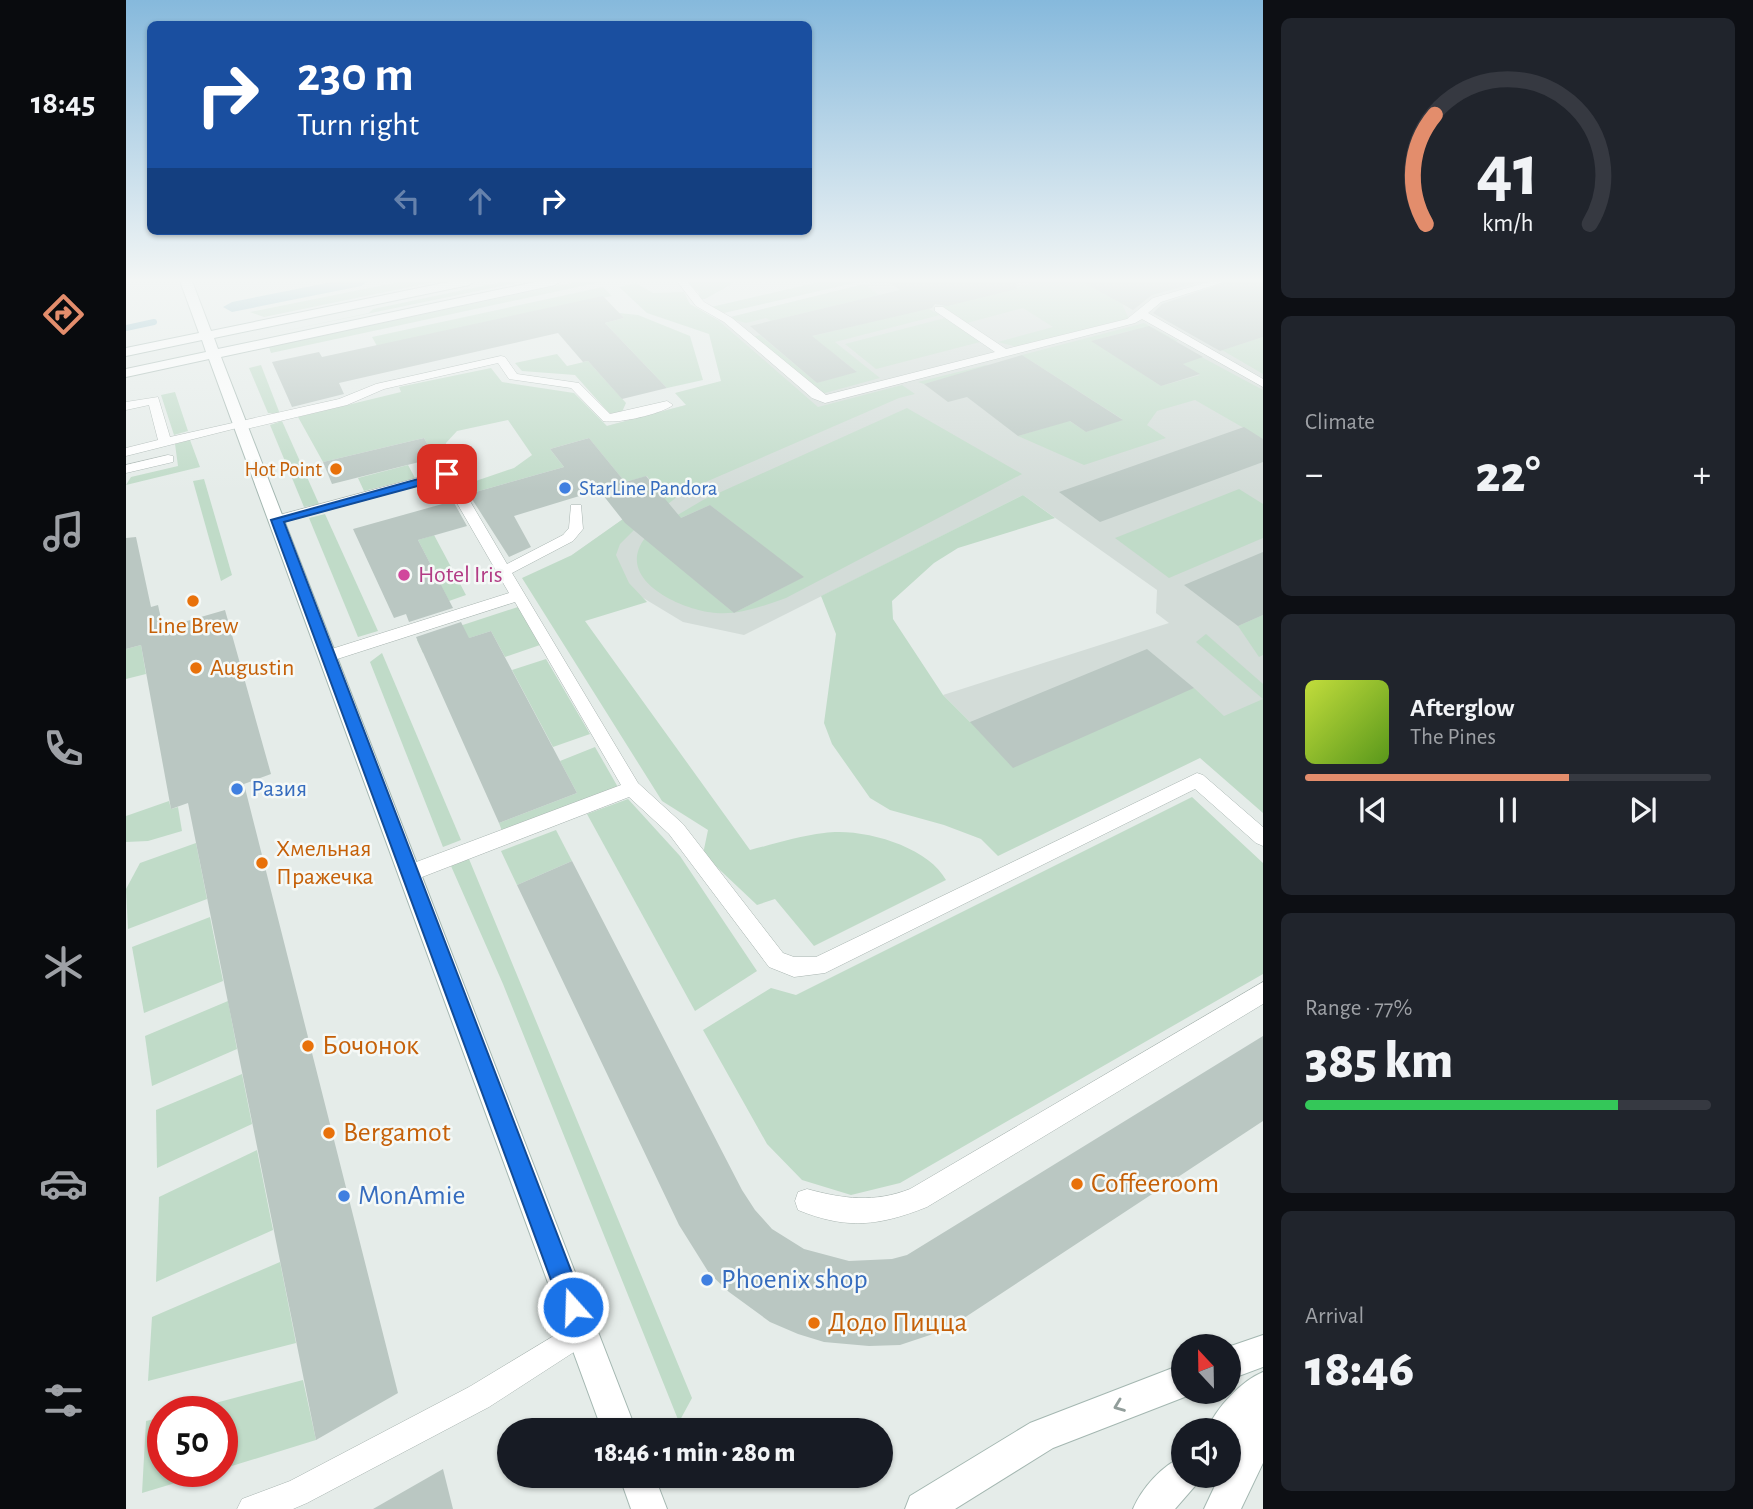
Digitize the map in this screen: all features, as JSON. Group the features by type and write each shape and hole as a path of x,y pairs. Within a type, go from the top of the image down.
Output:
{"main road":[{"path":"126,373 225,351"},
{"path":"213,354 614,1418"},
{"path":"1241,1359 1263,1351"},
{"path":"923,1509 1042,1435 1171,1386"},
{"path":"1222,1509 1263,1389"},
{"path":"1151,1509 1171,1487"}],"lane":[{"path":"766,351 820,398 832,398 1010,351"},
{"path":"1207,351 1263,384"},
{"path":"126,452 343,402 380,386 501,359 513,377 575,385 607,418 618,418 667,405"},
{"path":"126,406 154,400 165,442"},
{"path":"126,469 168,459"},
{"path":"277,520 447,474 632,788 676,829 776,960 794,968 818,966 1197,780 1263,838"},
{"path":"504,571 568,538 576,529 576,508"},
{"path":"328,656 519,595"},
{"path":"410,873 632,788"},
{"path":"807,1201 849,1213 887,1211 918,1198 1263,992"},
{"path":"252,1509 297,1493 479,1397 582,1332"}],"shaded area":[{"path":"753,351 1263,351 1263,787 1217,750 970,722 943,695 1169,623 1156,613 1157,590 1023,495 744,635 683,622 572,555 660,493 646,476 625,482 584,432 784,379"}],"green space":[{"path":"632,351 695,351 703,380 667,388"},
{"path":"713,351 754,351 818,407 902,385 915,394 899,398 685,491 635,529 620,544 616,555 629,583 647,602 585,621 750,850 815,834 856,833 892,842 925,857 946,880 814,946 775,899 757,905 703,854 708,830 662,801 522,578 572,555 660,493 647,476 625,482 589,438 550,449 564,467 472,493 467,484 514,468 532,455 508,420 457,431 446,443 442,470 427,475 420,462 435,458 424,438 323,462 298,417 401,392 399,387 491,368 502,382 574,393 607,426 686,405 675,393 721,381"},
{"path":"770,351 779,351 817,383 856,371 837,356 829,358 821,351 847,351 880,378 825,393 819,392"},
{"path":"854,351 944,351 876,369"},
{"path":"1036,351 1108,351 1161,386 1200,375 1174,358 1194,353 1263,390 1263,439 1195,400 1157,411 1147,425 1166,438 1084,465 1018,436 1048,427 972,371 924,384 918,382 986,365 1086,432 1122,419 1022,355"},
{"path":"1224,351 1263,351 1263,374"},
{"path":"557,354 567,366 588,361 626,403 621,414 609,413 575,375 522,371 515,363"},
{"path":"261,365 280,414 268,413 249,368"},
{"path":"175,392 188,431 174,435 161,395"},
{"path":"907,408 1022,474 786,598 735,612 803,577 710,505 647,533 703,500"},
{"path":"282,421 319,504 304,507 270,425"},
{"path":"190,440 200,467 126,485 131,477 178,466 175,444"},
{"path":"408,465 415,478 364,491 358,478"},
{"path":"204,479 232,575 221,581 193,481"},
{"path":"1239,489 1263,504 1263,538 1169,578 1115,538"},
{"path":"1023,495 1055,518 958,548 934,563 892,601 893,619 943,695 970,722 1194,688 1224,716 1263,699 1263,813 1200,758 998,856 981,839 944,825 890,810 870,798 832,744 824,723 836,634 821,596"},
{"path":"325,514 378,631 358,637 309,518"},
{"path":"434,535 466,595 449,601 418,540"},
{"path":"645,538 734,613 702,611 656,590 645,580 638,567 638,553"},
{"path":"518,607 540,645 505,657 491,631 423,653 417,640"},
{"path":"1263,615 1263,655 1259,657 1238,626"},
{"path":"1206,634 1263,684 1263,699 1196,642"},
{"path":"141,645 146,674 126,679 126,649"},
{"path":"382,653 461,840 443,847 370,662"},
{"path":"546,659 590,734 553,747 512,670"},
{"path":"595,747 619,789 502,831 499,823 577,793 560,761"},
{"path":"1192,797 1263,863 1263,974 900,1183 851,1195 802,1180 767,1144 703,1030 771,988 796,995"},
{"path":"628,799 680,856 757,971 695,1011 587,814"},
{"path":"169,801 171,809 178,807 182,831 148,841 126,842 126,816"},
{"path":"556,830 572,861 517,885 501,851"},
{"path":"196,843 207,899 128,929 126,889 140,863"},
{"path":"469,859 692,1398 681,1418 677,1418 503,984 451,866"},
{"path":"210,917 223,981 144,1013 132,947"},
{"path":"228,1001 237,1049 152,1086 145,1036"},
{"path":"242,1074 252,1124 157,1168 156,1110"},
{"path":"257,1150 273,1230 156,1282 159,1197"},
{"path":"280,1262 296,1343 148,1381 152,1317"},
{"path":"303,1380 316,1440 238,1464 238,1397"},
{"path":"146,1421 147,1487 162,1487 142,1493"}],"building":[{"path":"348,351 477,351 339,383 344,394 292,407 272,362 319,352 322,357"},
{"path":"574,351 632,351 667,388 622,399 588,361 583,362"},
{"path":"780,351 831,351 857,372 817,383"},
{"path":"1107,351 1193,351 1203,357 1183,364 1200,374 1161,386"},
{"path":"1022,355 1123,420 1086,432 1070,421 1018,436 967,397 948,402 924,384"},
{"path":"1244,427 1263,439 1263,462 1100,522 1059,492"},
{"path":"424,438 435,458 332,484 323,462"},
{"path":"589,438 625,482 646,476 681,518 710,505 804,577 734,613 625,523 599,490 514,516 531,547 509,557 470,496 472,493 564,467 550,449"},
{"path":"453,501 467,526 418,540 453,608 409,622 406,614 394,618 353,529"},
{"path":"136,537 151,607 158,605 163,628 225,610 271,774 244,784 398,1393 316,1440 188,803 171,809 141,645 126,649 126,538"},
{"path":"1263,552 1263,615 1238,626 1184,585"},
{"path":"461,622 469,638 491,631 577,793 499,823 416,637"},
{"path":"1147,649 1194,688 1013,768 970,722"},
{"path":"572,861 742,1190 772,1229 804,1249 849,1261 892,1259 907,1255 1263,1036 1263,1121 964,1318 930,1335 900,1345 869,1346 824,1342 798,1334 770,1322 729,1292 709,1273 679,1225 517,885"},
{"path":"443,1469 453,1509 373,1509"}],"place":[{"name":"Hot Point","path":"336,469"},
{"name":"StarLine Pandora","path":"565,488"},
{"name":"Hotel Iris","path":"404,575"},
{"name":"Line Brew","path":"193,601"},
{"name":"Augustin","path":"196,668"},
{"name":"Разия","path":"237,789"},
{"name":"Хмельная Пражечка","path":"262,863"},
{"name":"Бочонок","path":"308,1046"},
{"name":"Bergamot","path":"329,1133"},
{"name":"Coffeeroom","path":"1077,1184"},
{"name":"MonAmie","path":"344,1196"},
{"name":"Phoenix shop","path":"707,1280"},
{"name":"Додо Пицца","path":"814,1323"}],"route":[{"path":"447,474 277,520 573,1307"}]}
